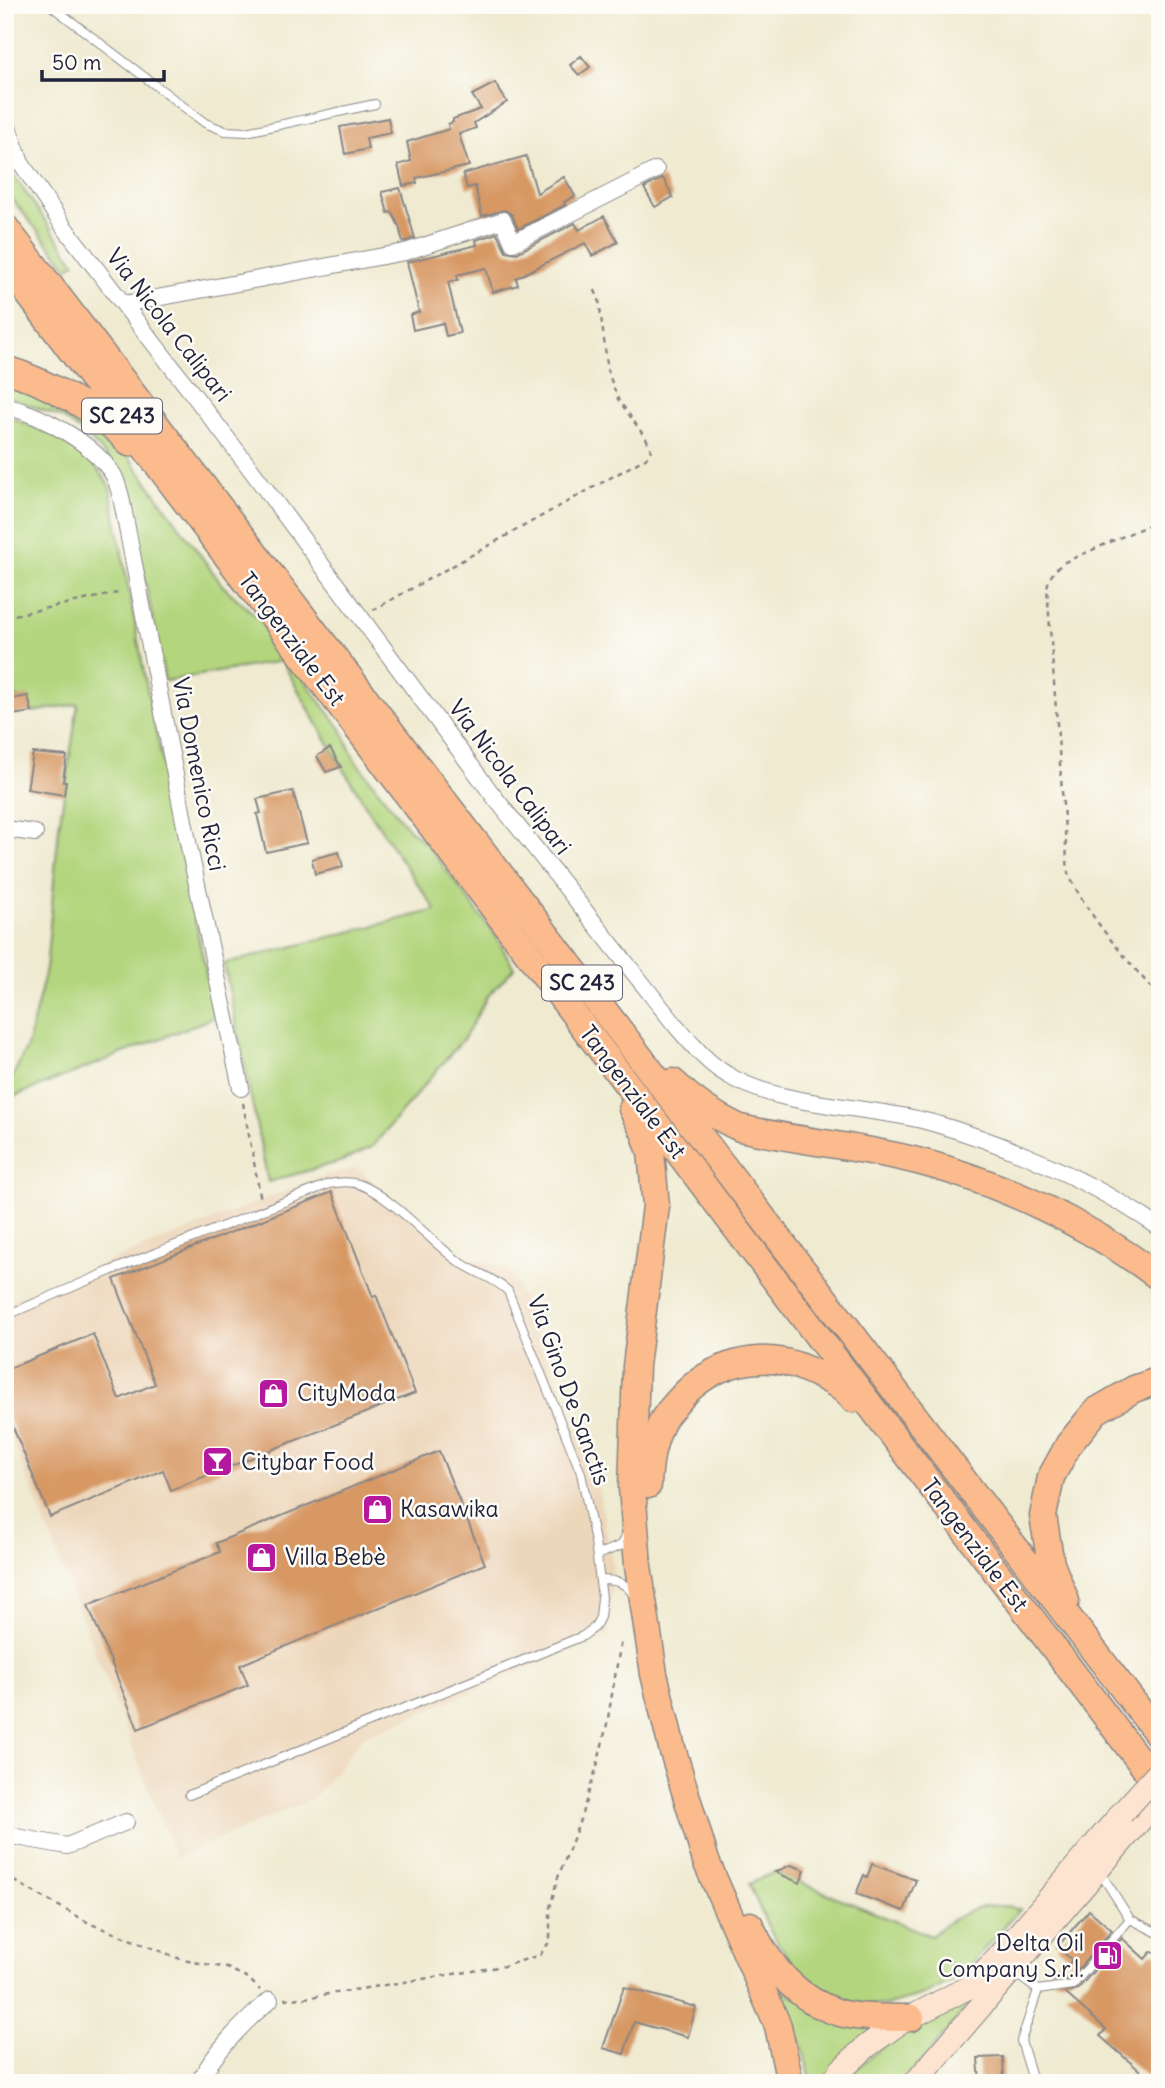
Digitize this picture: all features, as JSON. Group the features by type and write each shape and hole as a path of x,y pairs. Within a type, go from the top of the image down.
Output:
{"highway":[{"name":"Tangenziale Est","path":"5,227 543,952 918,1471 1160,1788"},
{"name":"Tangenziale Est","path":"5,262 238,569 1160,1737"},
{"path":"5,369 47,385 76,401 124,437 217,555 238,569"},
{"path":"790,2083 774,2017 706,1861 672,1748 650,1648 638,1566 632,1488 636,1366 656,1206 651,1152 645,1132 634,1111 538,979 543,952 570,957 658,1068 696,1103 720,1119 740,1128 772,1135 904,1158 1006,1191 1066,1219 1160,1278"},
{"path":"911,2018 842,2014 815,2003 786,1981 760,1946 740,1902 701,1799 674,1694 656,1596 647,1500 649,1457 663,1420 685,1392 715,1371 742,1361 769,1358 796,1364 829,1380 850,1395 897,1455 918,1471"},
{"path":"1160,1380 1134,1389 1096,1411 1069,1444 1051,1477 1043,1516 1051,1564 1061,1594 1160,1725"}],"main road":[{"path":"915,2083 1099,1870 1160,1771"},
{"path":"832,2083 841,2070 867,2046 898,2024 967,1988 1128,1820 1160,1797"}],"street":[{"name":"Via Nicola Calipari","path":"5,119 21,163 37,190 492,794 702,1055 725,1074 771,1093 929,1122 978,1137 1091,1187 1160,1228"},
{"path":"124,304 405,252 503,220 513,243 656,170"},
{"name":"Via Domenico Ricci","path":"5,406 45,421 72,436 95,455 114,476 121,497 190,852 240,1088"},
{"path":"5,829 35,833"},
{"path":"5,1830 11,1836 66,1846 126,1822"},
{"path":"198,2083 221,2048 244,2022 270,2000"}],"lane":[{"path":"50,5 205,122 225,131 246,132 375,104"},
{"name":"Via Gino De Sanctis","path":"5,1316 110,1270 329,1184 359,1184 378,1194 462,1264 499,1282 508,1292 581,1473 597,1555 602,1598 600,1617 595,1627 583,1636 189,1795"},
{"path":"597,1555 622,1545 628,1522 627,1499 632,1488"},
{"path":"600,1580 612,1580 631,1590 641,1636 650,1648"},
{"path":"1099,1870 1130,1919 1160,1934"},
{"path":"1011,1972 1038,1990 1073,1985 1130,1919"},
{"path":"1034,2083 1021,2041 1038,1990"}],"path":[{"path":"361,617 646,458 651,450 647,440 618,399 608,372 599,300 594,288"},
{"path":"1160,520 1065,562 1049,578 1047,587 1068,873 1076,890 1105,930 1160,998"},
{"path":"5,617 139,588"},
{"path":"240,1088 262,1210"},
{"path":"5,1876 91,1924 121,1937 183,1960 227,1968 248,1978 270,2000 304,1998 504,1966 540,1955 550,1941 550,1908 557,1880 597,1766 621,1641"}],"shaded area":[{"path":"357,1168 460,1254 510,1270 595,1474 613,1564 608,1635 363,1737 314,1798 176,1858 5,1421 5,1303 326,1175"}],"green space":[{"path":"5,151 14,176 75,263 68,268 5,191"},
{"path":"5,379 63,400 123,449 223,586 258,618 341,729 355,760 407,827 428,846 495,935 514,968 487,997 465,1037 372,1147 342,1161 268,1182 224,964 436,910 355,788 282,661 165,681 131,510 111,461 87,436 61,417 5,396"},
{"path":"5,415 50,435 79,452 102,474 110,488 146,683 215,1017 5,1100 5,1093 28,1044 46,969 59,826 78,704 32,712 28,697 16,698 5,634"},
{"path":"775,1872 931,1936 972,1910 995,1906 1020,1909 958,1978 924,1995 885,2006 848,2002 818,1986 791,1962 769,1929 749,1884"},
{"path":"776,1988 874,2031 825,2083 812,2083 801,2043"},
{"path":"982,1990 903,2083 843,2083 891,2042"}],"building":[{"path":"581,56 590,67 579,75 570,65"},
{"path":"495,83 507,102 474,123 476,128 459,134 469,166 416,178 417,183 403,186 398,165 411,161 407,142 449,129 448,124 453,122 453,119 481,109 472,95"},
{"path":"388,118 391,133 366,138 368,149 345,154 340,127"},
{"path":"526,156 537,193 564,177 575,196 564,202 565,205 518,229 512,215 505,210 482,216 475,186 467,188 463,174"},
{"path":"663,178 673,197 655,207 644,188"},
{"path":"400,188 415,238 403,242 392,212 388,213 382,192"},
{"path":"604,216 618,242 592,256 585,243 516,278 518,285 493,292 486,268 457,275 458,280 448,282 460,333 446,336 443,323 413,330 410,315 419,312 407,262 477,245 476,240 497,233 506,251 517,253 575,223 579,230"},
{"path":"28,696 32,712 5,716 5,700"},
{"path":"330,748 341,767 326,772 317,756"},
{"path":"33,753 67,756 64,795 27,789"},
{"path":"293,791 307,843 266,852 257,814 261,813 257,799"},
{"path":"339,852 343,867 315,874 312,859"},
{"path":"332,1192 373,1297 376,1295 415,1393 171,1490 163,1470 50,1517 5,1408 5,1370 93,1334 119,1399 155,1384 114,1279"},
{"path":"439,1451 485,1564 240,1665 248,1685 138,1729 88,1605 220,1552 216,1543"},
{"path":"872,1864 916,1880 904,1911 856,1894"},
{"path":"791,1865 805,1870 800,1883 775,1872"},
{"path":"1089,1910 1112,1930 1070,1979 1053,1981 1072,1960 1057,1947"},
{"path":"1122,1938 1145,1959 1151,1952 1160,1954 1160,2083 1154,2083 1100,2036 1106,2029 1065,1993 1078,1989"},
{"path":"624,1987 696,2007 688,2037 634,2022 624,2054 603,2048"},
{"path":"1003,2057 1004,2083 980,2083 978,2058"}],"place":[{"name":"CityModa","path":"274,1393"},
{"name":"Citybar Food","path":"218,1462"},
{"name":"Kasawika","path":"377,1509"},
{"name":"Villa Bebè","path":"262,1557"},
{"name":"Delta Oil Company S.r.l.","path":"1107,1956"}]}
